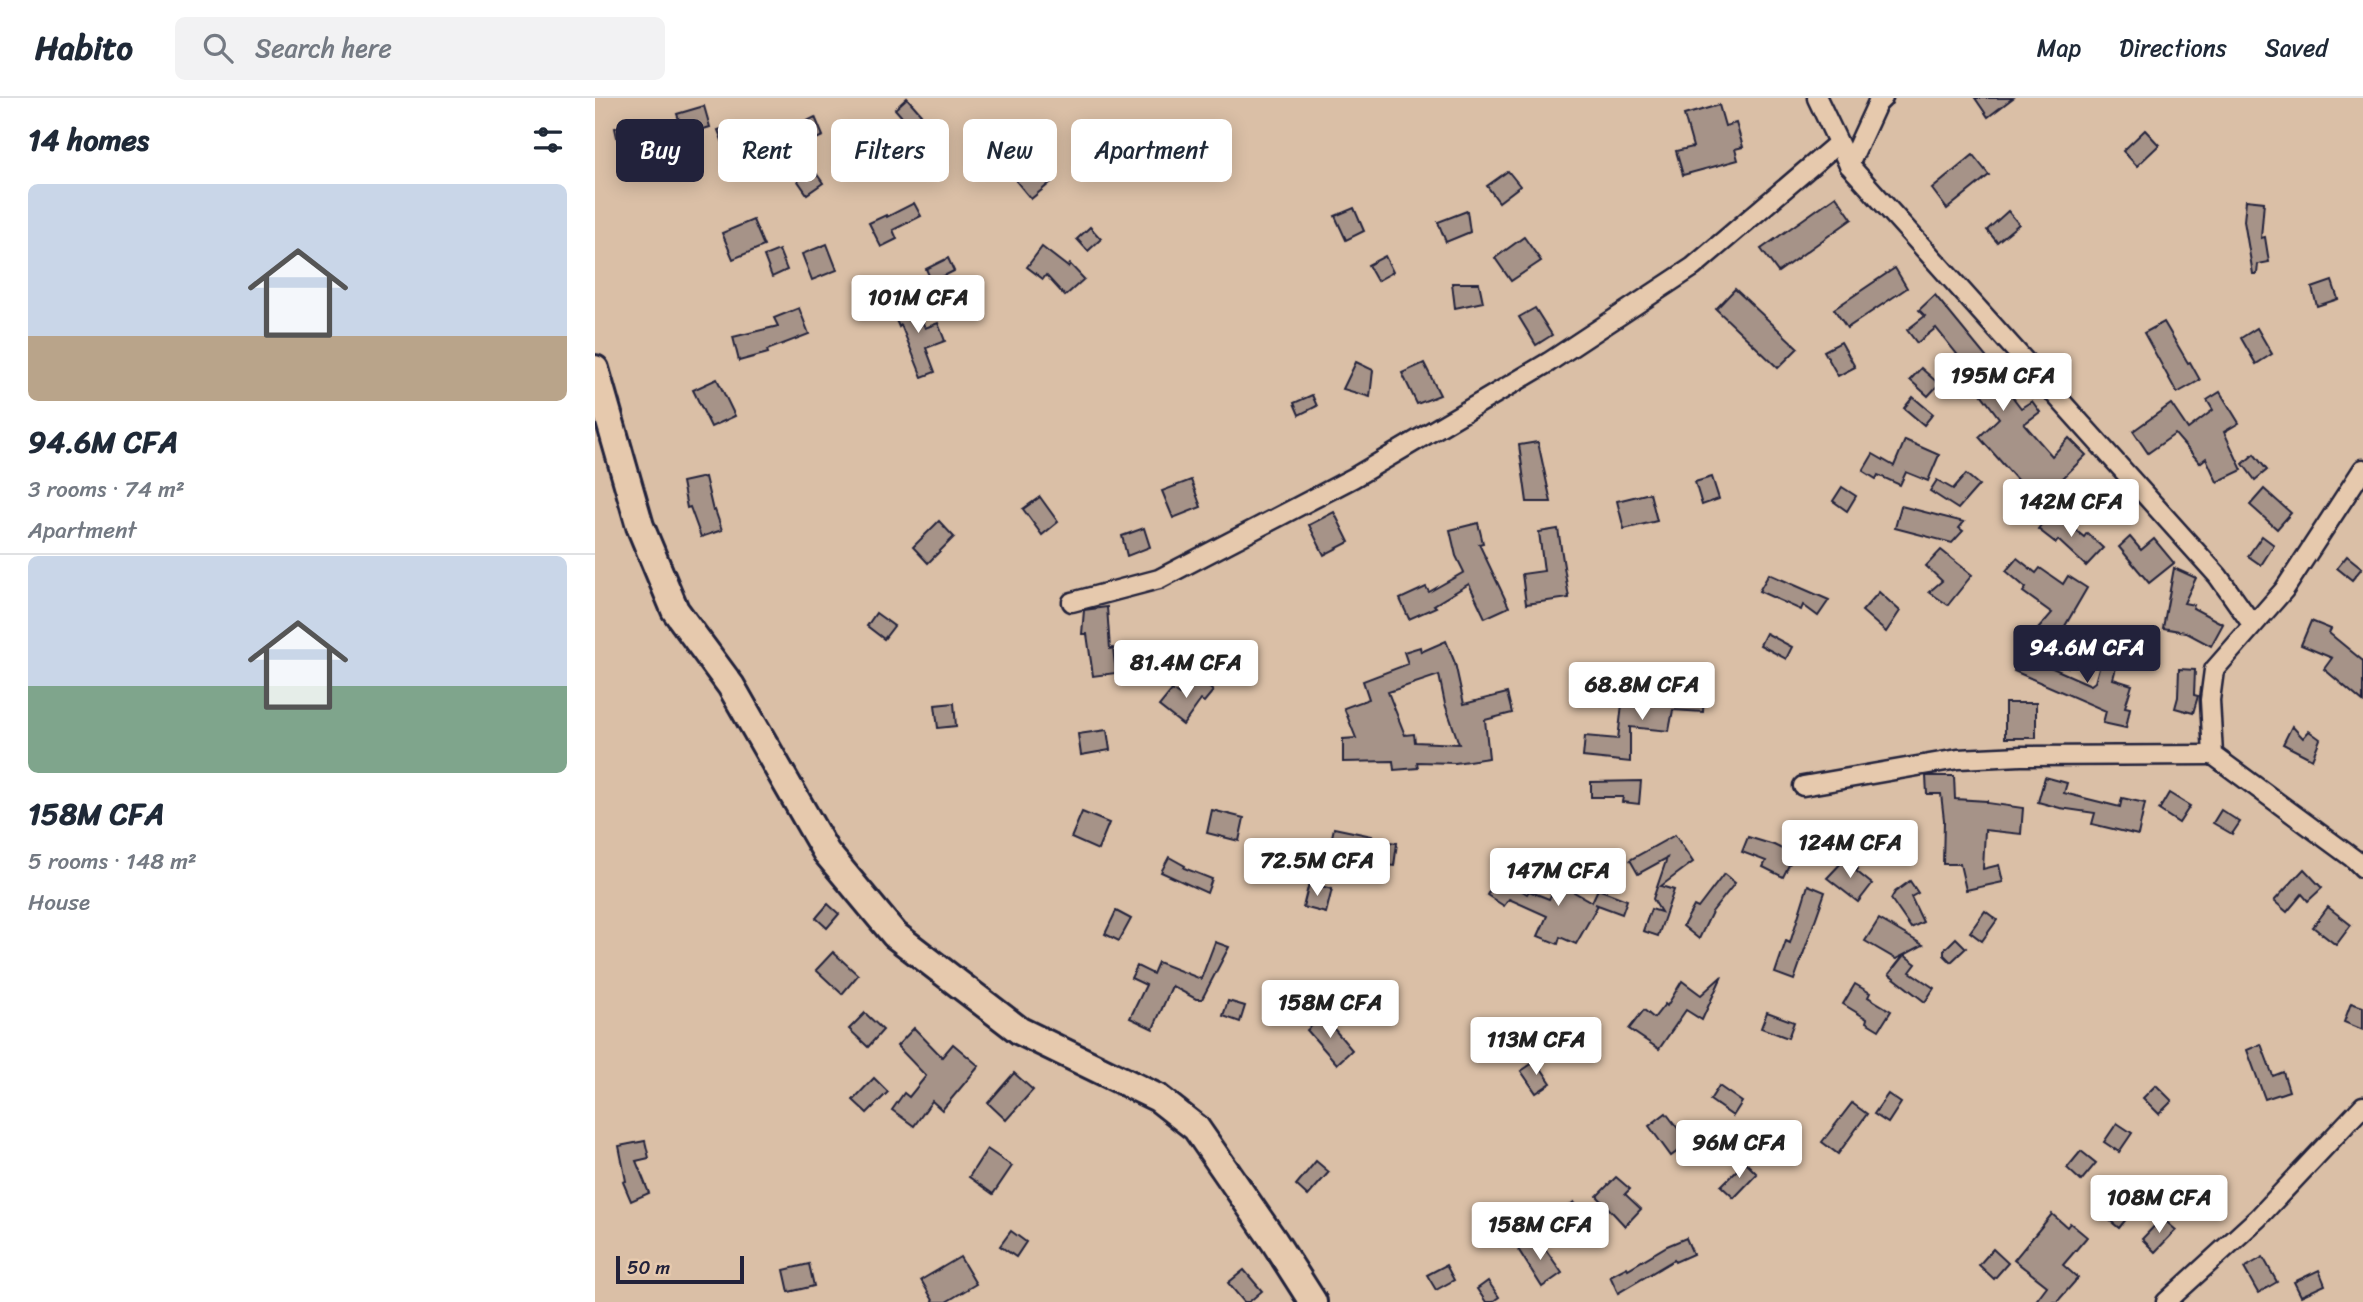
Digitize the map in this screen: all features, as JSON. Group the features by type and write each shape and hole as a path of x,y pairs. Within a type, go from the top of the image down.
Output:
{"street":[{"path":"1817,98 1849,165 2218,576 2252,624"},
{"path":"1849,165 1877,104 1883,98"},
{"path":"1072,602 1159,579 1353,478 1549,362 1693,267 1837,144"},
{"path":"595,369 640,526 675,610 731,686 827,852 895,935 1020,1031 1159,1098 1196,1128 1313,1302"},
{"path":"2213,755 2210,699 2214,670 2284,590 2363,469"},
{"path":"1803,786 1958,760 2021,755 2213,755 2363,868"},
{"path":"2166,1302 2258,1219 2363,1106"}],"building":[{"path":"907,98 921,114 916,119 904,119 895,109"},
{"path":"1975,98 2013,98 1988,117"},
{"path":"1719,105 1725,126 1736,123 1743,147 1735,149 1738,160 1683,175 1676,151 1693,147 1684,115"},
{"path":"704,106 710,127 704,129 704,119 679,119 677,114"},
{"path":"817,122 823,136 817,139"},
{"path":"2145,130 2159,145 2137,166 2123,151"},
{"path":"1973,155 1989,175 1947,209 1932,189"},
{"path":"1508,171 1520,186 1499,202 1487,186"},
{"path":"817,174 823,183 807,194 799,182 817,182"},
{"path":"1017,182 1051,182 1031,199"},
{"path":"1836,196 1852,219 1778,272 1761,249"},
{"path":"2246,200 2264,202 2261,238 2265,237 2269,262 2258,264 2257,274 2253,274 2244,221"},
{"path":"914,203 921,216 893,230 897,239 881,247 869,223"},
{"path":"1354,208 1364,231 1346,240 1335,216"},
{"path":"1467,211 1470,232 1446,242 1438,222"},
{"path":"2008,211 2019,224 1997,242 1987,230"},
{"path":"753,220 764,246 733,259 722,233"},
{"path":"1090,227 1101,239 1088,251 1077,239"},
{"path":"1524,237 1541,261 1511,281 1495,258"},
{"path":"827,244 837,270 812,280 802,254"},
{"path":"1042,247 1068,267 1070,264 1084,279 1065,296 1046,275 1043,279 1027,267"},
{"path":"779,250 787,270 772,277 764,256"},
{"path":"1385,256 1393,272 1377,281 1368,265"},
{"path":"948,258 954,271 932,282 926,269"},
{"path":"1895,268 1907,288 1847,328 1834,309"},
{"path":"2332,281 2338,299 2317,306 2312,288"},
{"path":"1452,283 1479,283 1483,302 1455,308"},
{"path":"1735,289 1798,348 1778,368 1716,309"},
{"path":"1935,295 1995,368 1992,370 2021,408 2032,401 2040,412 2024,424 2052,456 2069,438 2086,455 2052,489 2057,494 2042,508 1979,437 1999,418 1979,391 1984,388 1936,328 1917,343 1907,330 1925,316 1919,310"},
{"path":"913,299 925,328 938,323 945,341 926,348 935,372 922,377 901,325 899,327 891,309"},
{"path":"799,308 809,334 767,350 768,353 739,361 733,337 778,326 774,318"},
{"path":"1535,308 1552,335 1536,345 1519,317"},
{"path":"2164,322 2200,380 2177,393 2144,333"},
{"path":"2257,328 2272,354 2256,364 2241,338"},
{"path":"1841,342 1855,367 1838,376 1824,351"},
{"path":"1356,362 1373,370 1370,397 1343,389"},
{"path":"1424,363 1440,395 1417,404 1402,373"},
{"path":"1921,368 1939,384 1928,396 1910,380"},
{"path":"717,379 735,416 711,427 693,390"},
{"path":"2220,392 2239,423 2224,432 2242,470 2217,482 2206,458 2200,463 2175,434 2148,453 2133,431 2171,404 2188,429 2213,410 2207,400"},
{"path":"1312,395 1317,406 1299,415 1294,403"},
{"path":"1913,397 1933,414 1924,425 1904,408"},
{"path":"1905,440 1939,455 1928,481 1906,472 1900,485 1878,475 1876,479 1863,471 1873,454 1894,466"},
{"path":"1538,442 1551,502 1527,502 1519,445"},
{"path":"2254,454 2267,470 2255,480 2243,464"},
{"path":"1966,474 1979,485 1958,509 1930,491 1937,480 1953,489"},
{"path":"705,477 713,511 715,510 722,530 701,537 690,507 687,508 682,482"},
{"path":"1712,477 1719,499 1702,505 1695,482"},
{"path":"1191,480 1201,507 1173,518 1162,491"},
{"path":"1842,487 1856,496 1847,511 1833,501"},
{"path":"2104,487 2120,505 2104,519 2088,501"},
{"path":"2264,489 2291,513 2277,529 2250,505"},
{"path":"1650,493 1657,521 1624,529 1617,501"},
{"path":"1040,497 1058,522 1042,535 1023,509"},
{"path":"1901,506 1964,522 1959,528 1963,531 1952,543 1895,528"},
{"path":"2052,511 2084,537 2087,533 2103,548 2086,566 2058,540 2056,543 2038,529"},
{"path":"1334,512 1349,542 1324,555 1309,525"},
{"path":"939,521 954,537 928,563 913,547"},
{"path":"1478,523 1483,543 1479,544 1509,607 1485,618 1469,584 1434,605 1436,607 1409,619 1400,599 1426,587 1429,592 1464,572 1456,556 1450,530"},
{"path":"1144,528 1150,547 1127,556 1122,536"},
{"path":"1558,529 1569,598 1526,604 1522,574 1544,571 1539,532"},
{"path":"2262,536 2274,545 2261,565 2248,556"},
{"path":"2130,537 2141,550 2154,539 2174,563 2149,583 2119,547"},
{"path":"1941,550 1972,575 1948,605 1929,592 1942,581 1926,566"},
{"path":"2347,556 2362,568 2352,580 2337,568"},
{"path":"2017,558 2036,573 2040,568 2063,584 2068,576 2087,588 2065,626 2085,638 2068,667 2032,636 2052,613 2023,592 2026,588 2006,571"},
{"path":"2174,568 2196,578 2184,603 2194,605 2193,608 2223,624 2211,646 2185,632 2163,628"},
{"path":"1769,574 1829,600 1818,616 1803,605 1801,610 1759,591"},
{"path":"1879,592 1900,611 1886,632 1862,611"},
{"path":"1107,607 1110,649 1113,648 1116,673 1093,676 1087,634 1082,634 1084,610"},
{"path":"876,613 894,626 884,639 867,626"},
{"path":"2311,621 2331,629 2329,633 2363,661 2363,702 2324,669 2332,658 2301,645"},
{"path":"1766,633 1792,647 1786,659 1760,645"},
{"path":"1446,641 1455,663 1464,704 1507,693 1512,713 1485,720 1489,758 1455,763 1417,762 1418,768 1394,770 1393,761 1343,762 1343,739 1356,738 1344,708 1369,699 1363,681 1408,664 1404,652 1420,647 1421,652","holes":["1439,675 1445,704 1459,744 1415,742 1414,734 1405,735 1388,692"]},
{"path":"2105,646 2121,648 2113,679 2132,685 2125,707 2130,708 2126,728 2103,723 2106,711 2014,671 2021,654 2091,685 2095,682"},
{"path":"2179,669 2195,670 2194,695 2198,696 2193,713 2175,708"},
{"path":"1196,675 1213,691 1204,702 1201,700 1183,725 1159,706 1172,690 1179,695"},
{"path":"1649,686 1669,689 1669,693 1704,695 1703,712 1673,710 1669,731 1630,727 1630,762 1583,757 1585,736 1618,739 1622,704 1646,706"},
{"path":"954,703 956,726 938,728 935,705"},
{"path":"2005,703 2036,703 2036,738 2005,738"},
{"path":"2292,726 2303,738 2309,731 2320,739 2312,759 2283,744"},
{"path":"1107,730 1110,750 1081,755 1078,734"},
{"path":"1926,776 1954,776 1955,799 1987,801 2023,808 2021,834 1985,830 1983,869 1999,865 2003,882 1966,890 1960,864 1943,864 1944,820 1941,794 1927,794"},
{"path":"2045,777 2067,783 2064,793 2120,807 2122,798 2145,803 2138,835 2092,824 2095,813 2038,802"},
{"path":"1641,781 1639,804 1622,802 1623,797 1591,797 1591,782"},
{"path":"2169,793 2190,806 2179,823 2159,810"},
{"path":"1212,810 1244,818 1239,841 1207,833"},
{"path":"2221,810 2240,822 2232,834 2213,823"},
{"path":"1082,812 1109,823 1098,850 1071,838"},
{"path":"1334,828 1372,836 1371,840 1397,843 1394,866 1378,864 1379,860 1329,850"},
{"path":"1675,835 1693,862 1661,886 1674,890 1658,936 1643,931 1651,909 1661,912 1653,899 1667,858 1638,874 1630,860"},
{"path":"1748,837 1794,855 1783,877 1763,867 1766,861 1742,852"},
{"path":"1283,844 1307,849 1302,875 1277,870"},
{"path":"1169,857 1185,866 1184,868 1212,879 1207,893 1161,872"},
{"path":"1846,858 1858,869 1856,871 1872,884 1858,902 1827,878"},
{"path":"2304,869 2322,888 2308,901 2302,894 2287,912 2274,901"},
{"path":"1724,874 1735,883 1712,912 1699,939 1683,926 1694,906 1698,908"},
{"path":"1498,876 1527,894 1529,891 1549,899 1558,883 1592,902 1598,889 1627,900 1622,914 1598,905 1576,944 1560,937 1558,944 1538,936 1547,916 1509,899 1504,906 1487,895"},
{"path":"1910,881 1918,893 1911,897 1923,922 1911,928 1891,899 1895,892"},
{"path":"1309,883 1332,889 1326,913 1303,907"},
{"path":"1808,885 1825,892 1794,980 1775,973 1786,941 1790,943"},
{"path":"828,904 839,914 827,928 816,918"},
{"path":"2328,907 2351,925 2336,945 2313,927"},
{"path":"1116,911 1131,919 1119,941 1105,934"},
{"path":"1985,911 1997,920 1982,941 1970,932"},
{"path":"1879,919 1923,945 1896,959 1865,941"},
{"path":"1956,938 1966,948 1951,962 1944,955 1944,950"},
{"path":"1215,942 1229,947 1202,999 1196,999 1172,986 1153,1029 1130,1018 1146,985 1131,978 1137,966 1153,974 1158,962 1201,979"},
{"path":"833,952 858,975 842,994 816,970"},
{"path":"1904,955 1916,964 1910,972 1934,988 1925,1002 1889,974"},
{"path":"1722,976 1702,1020 1686,1010 1659,1049 1629,1029 1644,1010 1654,1018 1665,1004 1667,1006 1682,981 1701,995"},
{"path":"1855,984 1870,993 1868,997 1891,1011 1879,1030 1843,1004"},
{"path":"1228,1001 1245,1006 1240,1022 1223,1016"},
{"path":"2351,1003 2363,1007 2363,1030 2344,1022"},
{"path":"1767,1012 1794,1022 1788,1038 1761,1028"},
{"path":"865,1013 883,1030 868,1047 849,1029"},
{"path":"1323,1016 1352,1050 1337,1064 1307,1030"},
{"path":"914,1028 942,1057 953,1044 979,1066 942,1110 932,1101 914,1126 892,1110 904,1093 909,1097 926,1076 897,1046"},
{"path":"2261,1044 2273,1076 2283,1072 2289,1091 2265,1099 2247,1050"},
{"path":"1536,1061 1551,1083 1536,1093 1521,1071"},
{"path":"1014,1073 1033,1090 1006,1120 988,1103"},
{"path":"874,1078 888,1092 867,1113 853,1100"},
{"path":"2156,1085 2172,1101 2159,1114 2143,1098"},
{"path":"1719,1086 1742,1102 1733,1116 1710,1100"},
{"path":"1888,1094 1901,1103 1888,1123 1874,1114"},
{"path":"1852,1103 1867,1114 1838,1154 1822,1142"},
{"path":"1666,1113 1689,1143 1671,1156 1649,1126"},
{"path":"2117,1123 2132,1133 2119,1152 2104,1142"},
{"path":"645,1141 649,1158 636,1161 649,1193 631,1201 623,1182 626,1181 619,1146"},
{"path":"987,1149 1012,1166 993,1194 969,1177"},
{"path":"2081,1151 2096,1163 2081,1181 2067,1168"},
{"path":"1316,1161 1329,1172 1308,1196 1296,1185"},
{"path":"1745,1162 1757,1174 1734,1198 1721,1186"},
{"path":"1616,1177 1630,1189 1625,1194 1641,1209 1625,1226 1597,1196"},
{"path":"2108,1194 2132,1212 2119,1228 2096,1209"},
{"path":"1574,1202 1584,1216 1568,1228 1558,1214"},
{"path":"2052,1214 2067,1227 2070,1223 2087,1237 2063,1265 2078,1278 2057,1302 2035,1302 2047,1286 2014,1260"},
{"path":"2162,1218 2176,1230 2155,1252 2142,1239"},
{"path":"1011,1231 1026,1242 1016,1257 1000,1246"},
{"path":"1537,1237 1562,1273 1542,1287 1518,1249"},
{"path":"1686,1238 1693,1254 1675,1262 1674,1260 1618,1293 1610,1276"},
{"path":"1993,1249 2008,1263 1994,1279 1979,1265"},
{"path":"960,1257 976,1284 946,1302 934,1302 921,1280"},
{"path":"2263,1257 2277,1282 2258,1293 2244,1268"},
{"path":"809,1264 814,1286 789,1292 784,1270"},
{"path":"1446,1265 1454,1280 1436,1290 1427,1275"},
{"path":"1244,1270 1262,1291 1249,1302 1244,1302 1228,1283"},
{"path":"2319,1270 2325,1285 2301,1296 2294,1282"},
{"path":"1488,1281 1499,1297 1492,1302 1486,1302 1477,1289"}]}
